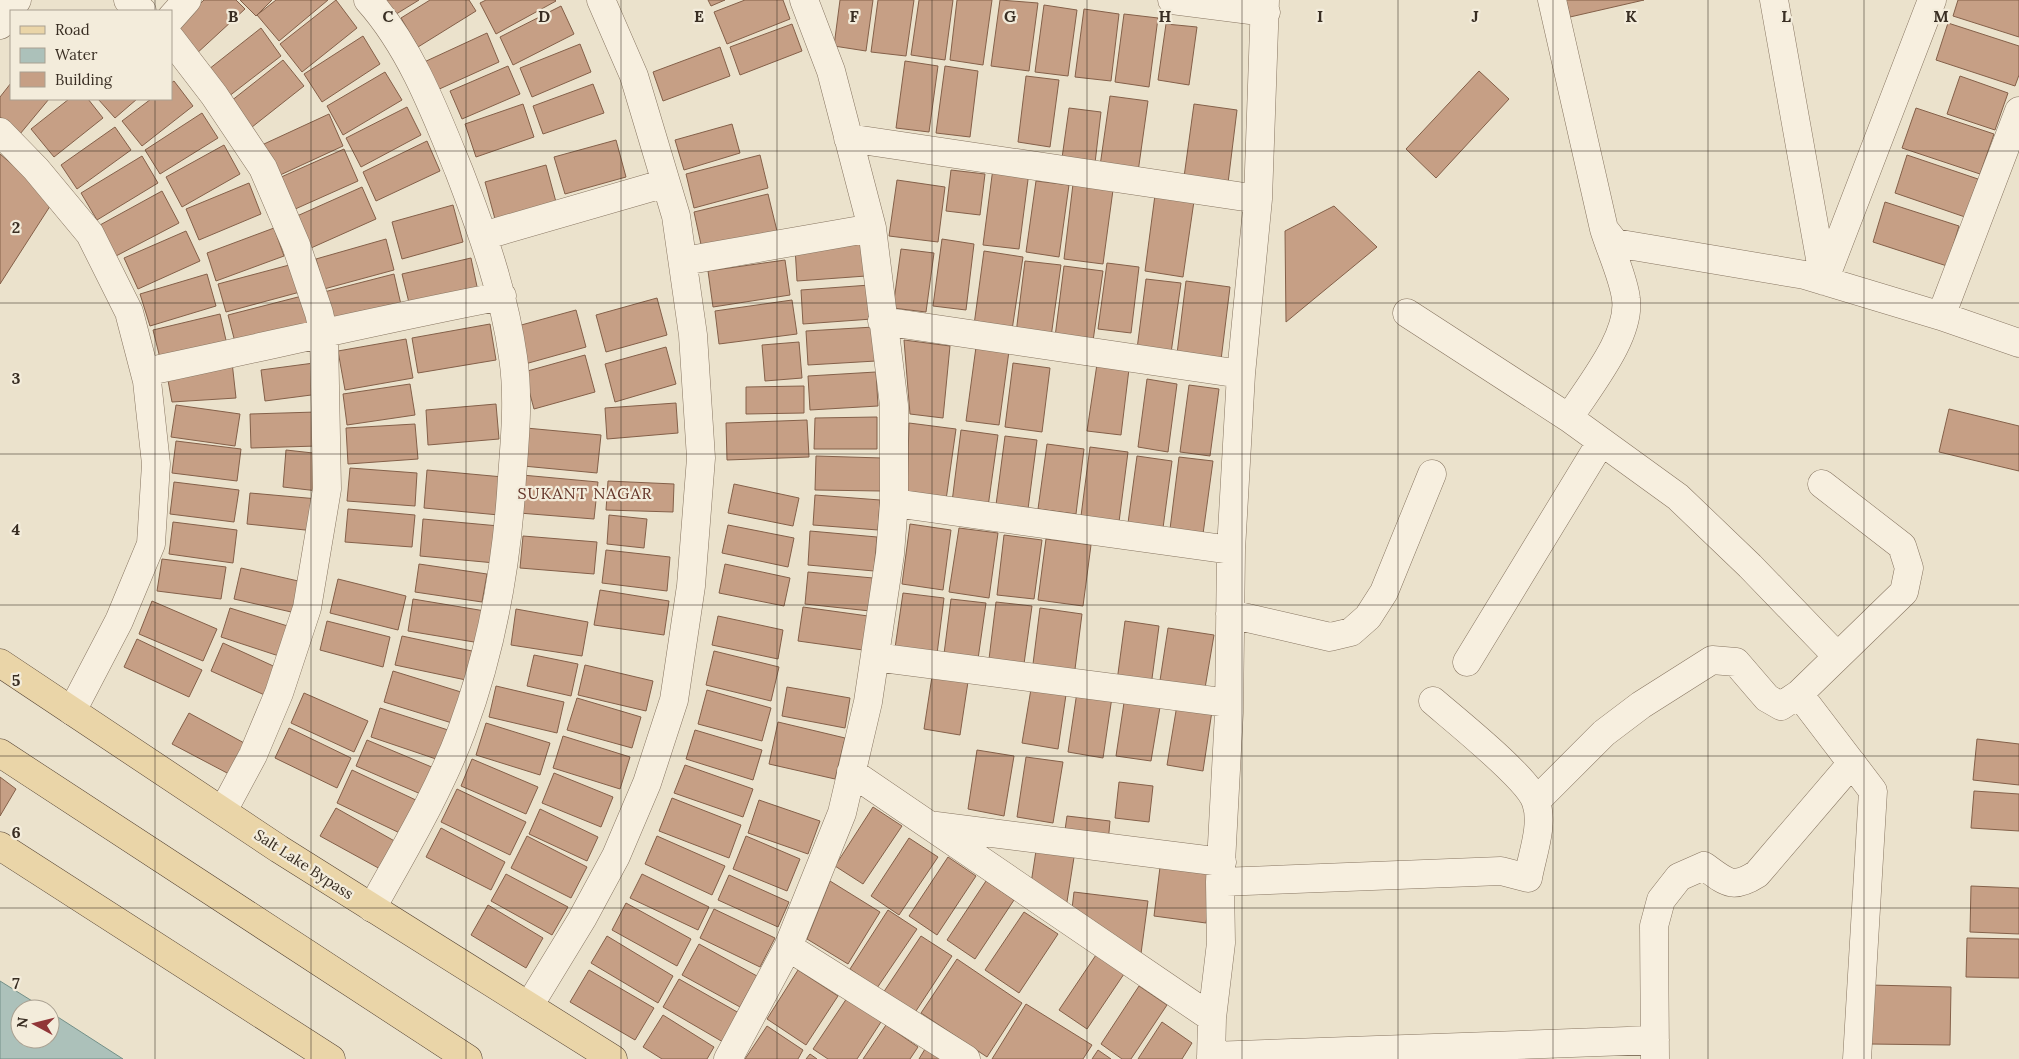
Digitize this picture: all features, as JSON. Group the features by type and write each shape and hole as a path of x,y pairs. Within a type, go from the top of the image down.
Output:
{"main road":[{"name":"Salt Lake Bypass","path":"0,663 222,811 529,1006 597,1055"},
{"path":"0,753 468,1059"},
{"path":"10,853 331,1059"}],"street":[{"path":"128,0 141,10"},
{"path":"172,17 188,0"},
{"path":"368,0 389,23 437,116 483,236 502,296 514,359 516,428 509,534 490,639 462,731 432,796 372,908"},
{"path":"529,1006 582,918 616,856 647,783 674,700 691,586 701,458 693,335 676,216 634,76 601,0"},
{"path":"728,1059 788,947 842,813 868,702 890,554 894,503 894,406 872,228 831,71 804,0"},
{"path":"1172,0 1266,6 1258,199 1241,374 1231,550 1229,703 1221,872 1221,943 1212,1018 1211,1057 1655,1050 1654,926 1662,900 1679,877 1704,866 1725,881 1743,883 1758,874 1852,763"},
{"path":"1552,0 1604,229 1626,298 1626,320 1612,350 1569,418"},
{"path":"1774,0 1824,281"},
{"path":"1824,281 1932,0"},
{"path":"0,25 10,10"},
{"path":"172,40 214,95 263,168 296,245 319,313 324,335 327,489 307,608 279,693 253,755 222,811"},
{"path":"1941,316 2019,111"},
{"path":"0,132 36,169 90,234 130,312 145,372 156,464 151,544 118,621 72,711"},
{"path":"848,138 1258,199"},
{"path":"483,236 666,183"},
{"path":"684,262 872,228"},
{"path":"1604,229 1615,243 1805,275 1941,316 2019,344"},
{"path":"145,372 324,335 402,315 502,296"},
{"path":"1407,312 1569,418 1678,497 1750,566 1836,656"},
{"path":"882,321 1241,374"},
{"path":"1467,662 1601,442"},
{"path":"1230,614 1330,637 1351,632 1368,618 1384,592 1432,474"},
{"path":"1536,802 1604,733 1641,705 1712,660 1736,662 1767,698 1781,706 1799,694 1904,592 1909,568 1902,546 1822,484"},
{"path":"894,503 1231,550"},
{"path":"875,657 1229,703"},
{"path":"1799,694 1873,791 1857,1059"},
{"path":"930,825 1221,872 1501,871 1528,878 1538,824 1536,802 1522,780 1433,701"},
{"path":"851,772 1212,1018"},
{"path":"788,947 966,1059"}],"water":[{"path":"0,981 29,999 10,999 10,1049 60,1049 60,1018 123,1059 0,1059"}],"building":[{"path":"204,0 236,0 245,9 195,55 174,28"},
{"path":"240,0 272,0 256,16"},
{"path":"276,0 328,0 279,41 257,15"},
{"path":"336,0 357,28 302,72 280,44"},
{"path":"383,0 419,0 393,16"},
{"path":"430,0 469,0 476,11 418,47 401,18"},
{"path":"486,0 556,1 496,34 480,3"},
{"path":"708,0 725,0 711,6"},
{"path":"745,0 783,0 790,19 727,44 714,12"},
{"path":"840,0 873,0 866,51 834,46"},
{"path":"878,0 914,0 906,56 871,52"},
{"path":"919,0 953,0 945,60 911,55"},
{"path":"957,0 992,0 983,65 950,60"},
{"path":"1000,0 1038,3 1029,71 991,66"},
{"path":"1566,0 1644,0 1570,17"},
{"path":"1958,0 2019,0 2019,37 1953,16"},
{"path":"1044,5 1077,10 1068,76 1035,72"},
{"path":"561,6 574,34 513,65 500,37"},
{"path":"1084,9 1119,14 1111,81 1075,77"},
{"path":"1124,14 1158,18 1149,87 1115,82"},
{"path":"1948,23 2019,46 2019,75 2015,86 1936,60"},
{"path":"792,24 802,51 740,75 730,47"},
{"path":"1166,24 1197,27 1189,85 1158,80"},
{"path":"261,28 281,56 224,100 204,73"},
{"path":"487,33 499,62 435,91 422,63"},
{"path":"363,36 380,64 322,102 304,74"},
{"path":"580,44 591,72 532,97 520,68"},
{"path":"720,47 730,76 663,101 653,72"},
{"path":"283,60 304,86 247,131 226,105"},
{"path":"905,61 938,66 929,132 896,128"},
{"path":"508,66 520,94 462,119 450,91"},
{"path":"945,66 978,71 970,137 936,133"},
{"path":"1479,71 1509,99 1436,178 1406,149"},
{"path":"385,72 402,100 343,135 327,106"},
{"path":"1026,76 1059,80 1050,147 1018,142"},
{"path":"1960,76 2008,93 1995,130 1947,114"},
{"path":"174,81 193,106 142,146 122,121 150,100 172,100 172,82"},
{"path":"10,84 10,100 48,100 20,134 0,117 0,97"},
{"path":"593,84 604,113 543,134 533,106"},
{"path":"1110,96 1148,101 1138,172 1100,166"},
{"path":"68,100 89,100 103,118 54,157 31,129"},
{"path":"99,100 136,100 115,118"},
{"path":"523,104 534,137 476,157 465,124"},
{"path":"1194,104 1237,110 1228,183 1184,177"},
{"path":"407,107 421,135 361,167 346,138"},
{"path":"1069,108 1101,112 1095,163 1062,158"},
{"path":"1916,108 1994,134 1980,174 1902,148"},
{"path":"202,113 218,138 160,174 145,150"},
{"path":"329,114 343,146 278,176 264,144"},
{"path":"732,124 740,153 684,170 675,140"},
{"path":"115,127 131,150 77,189 61,165"},
{"path":"616,140 626,177 565,194 554,157"},
{"path":"427,141 440,171 376,201 363,172"},
{"path":"224,145 240,174 182,207 166,177"},
{"path":"344,149 358,181 293,210 279,178"},
{"path":"0,154 54,200 0,284"},
{"path":"760,155 768,188 694,208 686,174"},
{"path":"1907,155 1978,179 1965,217 1895,193"},
{"path":"142,156 158,183 97,220 81,193"},
{"path":"546,165 556,202 495,219 485,182"},
{"path":"993,168 1029,172 1019,249 983,245"},
{"path":"951,170 985,174 980,215 946,211"},
{"path":"897,180 945,187 938,242 889,236"},
{"path":"1036,181 1069,185 1059,257 1026,252"},
{"path":"249,183 261,214 199,240 186,209"},
{"path":"1073,184 1113,190 1103,264 1064,259"},
{"path":"362,187 376,219 311,248 297,216"},
{"path":"162,191 179,223 116,256 100,225"},
{"path":"768,194 777,231 702,249 694,212"},
{"path":"1155,195 1194,201 1183,277 1145,271"},
{"path":"1885,202 1959,226 1947,266 1873,242"},
{"path":"453,205 463,242 402,259 392,222"},
{"path":"1334,206 1377,247 1286,322 1285,231"},
{"path":"274,228 284,256 216,281 207,253"},
{"path":"186,231 200,261 138,289 124,258"},
{"path":"386,239 394,270 324,289 316,259"},
{"path":"942,239 974,244 966,310 933,306"},
{"path":"864,242 866,276 797,281 795,247"},
{"path":"901,249 934,253 926,312 893,308"},
{"path":"984,251 1023,257 1012,330 974,325"},
{"path":"471,258 479,296 411,311 402,274"},
{"path":"785,260 790,295 713,307 708,271"},
{"path":"1025,261 1061,265 1051,337 1016,333"},
{"path":"1107,263 1139,267 1131,333 1098,329"},
{"path":"293,264 300,292 226,312 218,284"},
{"path":"1064,266 1103,271 1093,341 1055,337"},
{"path":"207,274 216,306 150,326 140,294"},
{"path":"394,274 402,309 333,326 324,292"},
{"path":"1146,279 1181,283 1171,353 1137,349"},
{"path":"1186,281 1230,287 1221,360 1177,354"},
{"path":"870,285 872,319 803,324 801,290"},
{"path":"302,296 310,329 236,346 228,315"},
{"path":"657,298 667,335 606,352 596,315"},
{"path":"792,300 797,334 719,344 715,311"},
{"path":"576,310 586,347 525,364 514,327"},
{"path":"220,314 228,349 162,366 153,330"},
{"path":"490,324 496,360 418,373 412,338"},
{"path":"874,327 876,361 808,365 806,331"},
{"path":"406,339 413,378 345,390 338,351"},
{"path":"904,340 950,346 943,418 910,414"},
{"path":"799,342 802,378 765,381 762,345"},
{"path":"666,347 676,384 615,402 605,364"},
{"path":"976,347 1009,351 999,425 966,421"},
{"path":"585,355 595,392 534,409 524,372"},
{"path":"232,362 236,398 172,402 167,375"},
{"path":"314,363 319,394 265,401 261,370"},
{"path":"1013,363 1050,368 1042,432 1005,427"},
{"path":"1097,364 1129,369 1121,435 1087,431"},
{"path":"876,372 878,406 810,410 808,376"},
{"path":"1147,379 1177,384 1168,452 1138,447"},
{"path":"410,384 415,415 347,425 343,394"},
{"path":"1189,385 1219,389 1210,456 1180,452"},
{"path":"804,386 804,413 746,414 746,387"},
{"path":"676,403 678,433 607,439 605,408"},
{"path":"496,404 499,439 428,445 426,410"},
{"path":"176,405 240,414 235,446 171,437"},
{"path":"1949,409 2019,426 2019,471 1939,452"},
{"path":"316,412 317,446 251,448 250,414"},
{"path":"877,417 877,449 814,449 815,418"},
{"path":"807,420 809,457 727,460 726,423"},
{"path":"909,423 956,429 946,500 907,495"},
{"path":"415,424 418,459 348,464 346,428"},
{"path":"526,428 601,435 597,473 523,466"},
{"path":"961,430 998,435 988,507 952,502"},
{"path":"1005,436 1037,440 1028,509 996,505"},
{"path":"176,441 241,449 237,481 172,473"},
{"path":"1047,444 1084,449 1076,514 1038,509"},
{"path":"1090,447 1128,452 1119,522 1081,516"},
{"path":"286,450 322,454 318,491 283,487"},
{"path":"816,456 882,458 881,491 815,490"},
{"path":"1137,456 1172,461 1163,528 1128,523"},
{"path":"1179,457 1213,461 1203,534 1170,529"},
{"path":"350,468 417,473 415,506 347,501"},
{"path":"427,470 503,477 499,515 424,508"},
{"path":"522,475 598,482 594,519 519,513"},
{"path":"608,481 674,484 673,512 606,510"},
{"path":"174,482 239,490 234,522 170,514"},
{"path":"734,484 799,498 793,526 728,513"},
{"path":"250,493 318,499 315,531 247,524"},
{"path":"815,495 880,500 878,530 813,525"},
{"path":"348,509 415,515 412,547 345,542"},
{"path":"609,515 647,519 644,548 607,544"},
{"path":"423,519 499,526 495,563 420,556"},
{"path":"173,522 237,530 233,563 169,554"},
{"path":"910,524 951,530 943,590 902,584"},
{"path":"728,525 794,538 788,567 722,553"},
{"path":"959,528 998,533 989,598 949,592"},
{"path":"810,531 877,537 874,571 808,565"},
{"path":"1004,535 1042,540 1034,599 997,595"},
{"path":"523,536 597,542 594,574 520,568"},
{"path":"1046,539 1091,545 1083,606 1038,600"},
{"path":"606,550 670,557 667,591 602,583"},
{"path":"162,559 226,567 221,599 157,591"},
{"path":"419,564 487,574 482,602 415,592"},
{"path":"725,564 790,578 784,606 719,593"},
{"path":"241,568 307,583 300,614 234,599"},
{"path":"808,572 873,578 870,611 805,604"},
{"path":"338,579 406,596 398,630 330,613"},
{"path":"600,590 669,601 664,635 594,625"},
{"path":"903,593 944,598 937,654 895,648"},
{"path":"413,599 485,611 480,643 408,631"},
{"path":"951,599 986,603 978,659 944,654"},
{"path":"152,601 217,629 203,661 139,634"},
{"path":"996,602 1032,606 1024,664 989,659"},
{"path":"803,607 868,616 863,650 798,641"},
{"path":"230,608 294,628 285,658 221,637"},
{"path":"1040,608 1082,614 1074,677 1032,672"},
{"path":"516,609 588,622 582,656 511,645"},
{"path":"718,616 783,630 778,659 712,645"},
{"path":"327,621 390,637 383,667 320,650"},
{"path":"1125,621 1159,626 1151,686 1117,681"},
{"path":"1168,628 1214,635 1204,694 1159,687"},
{"path":"402,636 472,651 466,680 395,665"},
{"path":"137,639 202,670 189,697 124,667"},
{"path":"223,643 282,670 269,697 211,671"},
{"path":"714,651 779,667 771,701 706,685"},
{"path":"534,655 578,664 571,696 527,686"},
{"path":"585,665 653,681 646,711 578,695"},
{"path":"933,670 969,675 960,735 924,729"},
{"path":"393,671 461,692 452,723 384,702"},
{"path":"1032,683 1067,688 1058,749 1022,743"},
{"path":"496,686 564,702 557,733 489,717"},
{"path":"787,687 850,698 845,728 782,716"},
{"path":"707,690 771,708 762,741 698,724"},
{"path":"1077,692 1112,697 1103,758 1068,752"},
{"path":"304,693 368,721 354,752 291,723"},
{"path":"1125,696 1161,701 1151,761 1116,756"},
{"path":"577,698 641,717 632,748 567,730"},
{"path":"1177,705 1212,711 1203,771 1167,765"},
{"path":"380,708 448,730 439,760 371,737"},
{"path":"189,713 246,744 229,774 172,744"},
{"path":"778,722 845,738 835,779 769,764"},
{"path":"486,723 550,743 540,775 476,755"},
{"path":"289,728 351,758 337,788 275,758"},
{"path":"695,730 762,750 753,780 686,759"},
{"path":"563,736 630,757 620,789 553,768"},
{"path":"1977,739 2019,744 2019,785 1973,780"},
{"path":"367,740 434,768 423,795 356,766"},
{"path":"977,750 1014,756 1004,816 968,809"},
{"path":"1026,757 1063,762 1053,823 1017,817"},
{"path":"472,759 538,787 526,814 461,786"},
{"path":"685,765 753,789 743,817 674,793"},
{"path":"352,770 420,802 404,835 337,803"},
{"path":"554,773 613,797 601,827 542,803"},
{"path":"0,777 16,789 0,816"},
{"path":"1119,782 1153,786 1149,822 1115,818"},
{"path":"457,789 526,822 510,855 441,822"},
{"path":"1974,791 2019,794 2019,831 1971,828"},
{"path":"672,798 741,825 729,858 659,831"},
{"path":"759,800 820,821 808,854 748,833"},
{"path":"873,807 902,826 863,884 835,866"},
{"path":"336,808 398,843 382,870 320,836"},
{"path":"540,809 598,837 587,861 529,834"},
{"path":"1067,816 1110,821 1108,843 1064,837"},
{"path":"441,828 505,862 491,890 426,857"},
{"path":"527,836 587,867 571,898 511,868"},
{"path":"657,836 725,866 712,895 645,864"},
{"path":"746,836 800,859 787,891 733,869"},
{"path":"909,838 938,857 899,915 871,896"},
{"path":"1037,844 1075,851 1066,908 1030,890"},
{"path":"948,857 976,876 937,935 909,916"},
{"path":"1161,859 1214,866 1206,923 1154,916"},
{"path":"506,874 568,907 552,935 491,901"},
{"path":"642,874 709,907 698,930 630,898"},
{"path":"729,875 789,902 778,927 718,900"},
{"path":"830,881 880,912 848,964 807,939"},
{"path":"986,881 1014,900 975,959 947,940"},
{"path":"1971,886 2019,888 2019,934 1970,932"},
{"path":"1074,892 1148,901 1140,961 1071,917"},
{"path":"626,903 691,939 677,966 612,930"},
{"path":"488,905 543,938 526,968 471,935"},
{"path":"714,909 775,938 760,967 700,938"},
{"path":"888,910 917,929 877,988 850,969"},
{"path":"1024,912 1058,934 1019,993 985,970"},
{"path":"607,936 673,976 658,1003 591,963"},
{"path":"921,936 952,956 914,1014 883,993"},
{"path":"1967,938 2019,939 2019,978 1966,977"},
{"path":"699,944 757,976 740,1007 682,975"},
{"path":"1098,952 1126,971 1087,1029 1059,1010"},
{"path":"957,959 1022,1003 987,1057 921,1013"},
{"path":"589,970 654,1008 635,1040 570,1002"},
{"path":"798,970 838,996 806,1045 767,1019"},
{"path":"679,979 739,1013 723,1042 663,1007"},
{"path":"1871,985 1951,987 1950,1045 1870,1044"},
{"path":"1139,986 1167,1005 1131,1059 1122,1059 1101,1044"},
{"path":"847,998 881,1022 857,1059 828,1059 813,1049"},
{"path":"1026,1004 1092,1045 1083,1059 992,1059"},
{"path":"663,1015 714,1047 707,1059 662,1059 643,1047"},
{"path":"1162,1022 1192,1043 1182,1059 1138,1059"},
{"path":"886,1025 918,1047 910,1059 863,1059"},
{"path":"767,1026 803,1050 798,1059 745,1059"},
{"path":"925,1049 942,1059 919,1059"},
{"path":"1098,1050 1111,1059 1092,1059"},
{"path":"810,1054 817,1059 806,1059"}],"district":[{"name":"SUKANT NAGAR","path":"585,493"}]}
